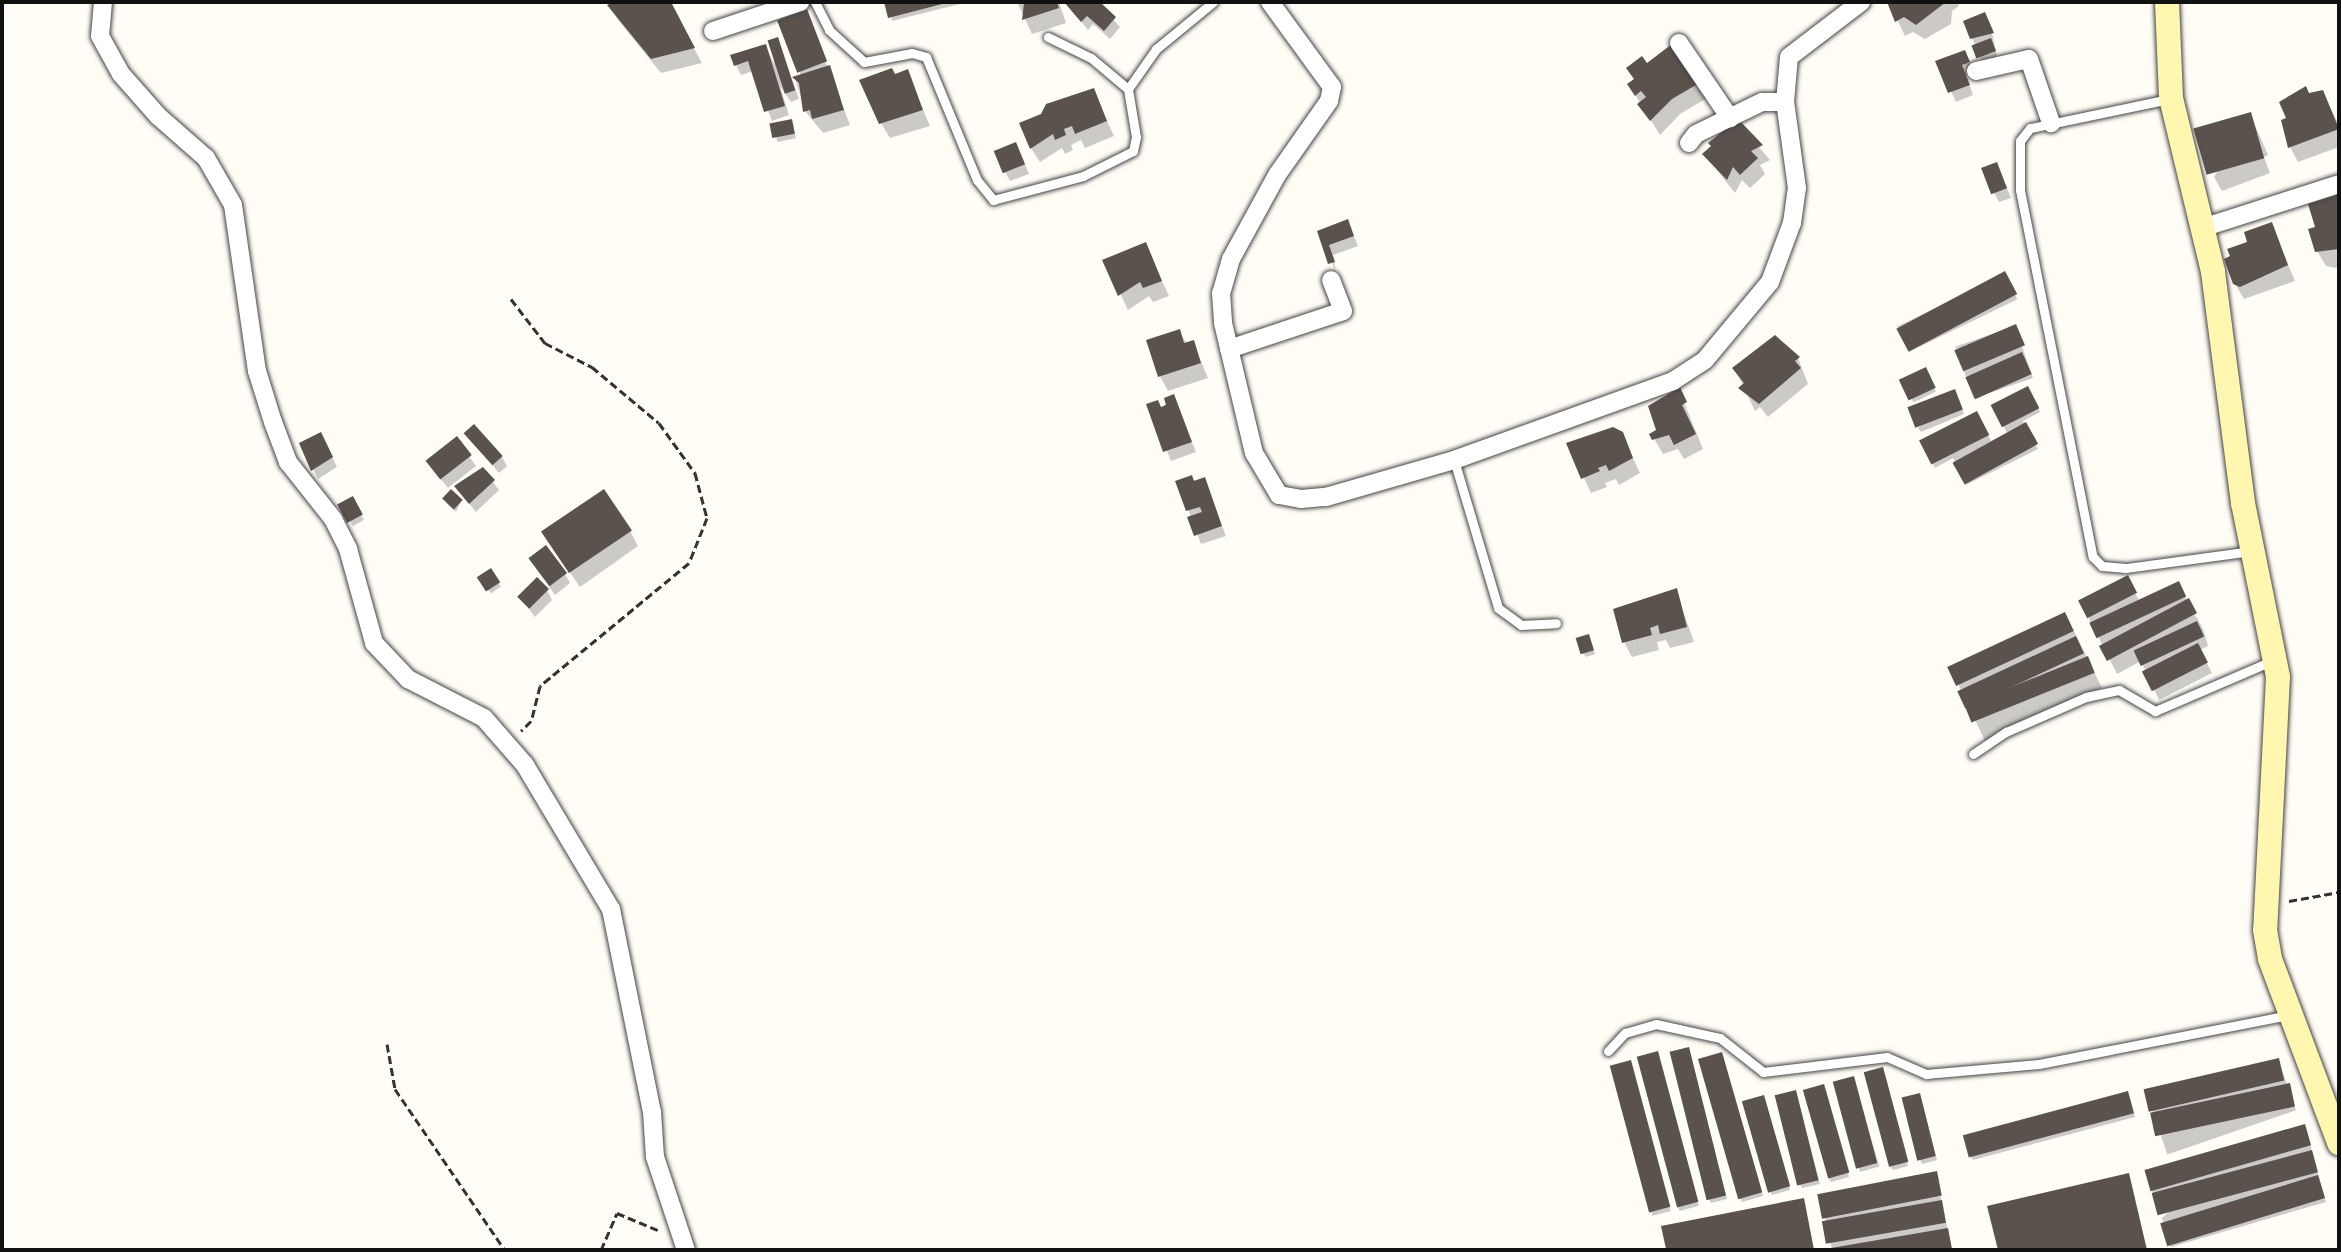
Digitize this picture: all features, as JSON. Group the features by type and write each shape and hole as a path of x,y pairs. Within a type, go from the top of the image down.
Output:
{"street":[{"path":"103,2 100,36 121,74 158,116 206,158 233,205 257,371 273,422 288,462 333,519 348,549 374,643 408,679 484,718 507,745 611,909 652,1112 655,1157 684,1245"},
{"path":"713,31 800,2"},
{"path":"1270,2 1332,87 1329,101 1277,175 1231,259 1221,293 1229,349 1254,453 1279,495 1326,497 1454,460 1673,381 1705,360 1733,331 1770,282 1792,223 1797,188 1785,102 1789,57 1861,2"},
{"path":"2167,2 2171,98 2219,303 2251,551 2275,660 2278,743 2265,905 2270,959 2339,1143"},
{"path":"1679,43 1730,118"},
{"path":"1976,71 2029,59 2051,123"},
{"path":"1689,143 1762,102 1785,102"},
{"path":"2202,228 2339,184"},
{"path":"1229,349 1343,311 1331,280"}],"lane":[{"path":"815,2 829,30 864,62 912,53 926,57 977,180 993,200 1083,176 1133,151 1136,137 1128,89 1091,58 1048,37"},
{"path":"1128,89 1156,49 1213,2"},
{"path":"2171,98 2030,128 2020,141 2020,190 2093,557 2102,566 2126,568 2251,551"},
{"path":"1454,460 1498,608 1521,625 1556,623"},
{"path":"1973,754 2006,732 2086,697 2119,690 2155,711 2275,660"},
{"path":"1608,1051 1625,1033 1656,1024 1720,1038 1763,1072 1887,1057 1926,1074 2039,1064 2292,1014"}],"path":[{"path":"507,745 531,721 540,686 689,563 707,518 695,473 659,423 592,367 545,343 511,299"},
{"path":"2265,905 2339,892"},
{"path":"387,1044 395,1089 505,1250"},
{"path":"601,1250 617,1213 684,1245"}],"building":[{"path":"614,2 671,2 695,48 651,59 607,5"},
{"path":"884,2 946,2 946,3 888,18"},
{"path":"1015,2 1057,2 1059,8 1022,20 1024,3"},
{"path":"1064,2 1100,2 1116,17 1104,31 1087,16 1081,22"},
{"path":"1887,2 1946,2 1916,25 1904,17 1895,22"},
{"path":"807,9 827,61 797,73 777,20"},
{"path":"1985,12 1994,33 1970,39 1963,21"},
{"path":"778,37 795,90 785,94 768,40"},
{"path":"1991,38 1996,51 1976,59 1971,46"},
{"path":"766,44 785,106 764,112 748,61 734,66 730,55"},
{"path":"1672,44 1701,82 1672,99 1650,121 1637,104 1646,97 1641,91 1635,96 1627,84 1634,79 1626,68 1642,56 1647,63"},
{"path":"1965,50 1970,62 1962,65 1970,85 1948,93 1935,61"},
{"path":"830,65 844,110 812,119 810,110 803,112 799,83 792,77"},
{"path":"892,68 895,74 908,69 923,110 879,124 859,80"},
{"path":"2306,86 2309,93 2323,90 2339,129 2288,148 2281,120 2286,118 2279,102"},
{"path":"1094,88 1107,121 1075,134 1072,126 1064,129 1066,135 1055,140 1053,134 1030,149 1019,123 1041,114 1046,104"},
{"path":"2251,112 2264,158 2207,175 2193,129"},
{"path":"792,119 795,134 772,138 769,123"},
{"path":"1738,119 1763,145 1751,151 1758,158 1740,175 1733,167 1727,180 1702,154 1711,146 1708,143"},
{"path":"1016,142 1025,164 1003,173 994,151"},
{"path":"1997,162 2007,188 1991,194 1981,168"},
{"path":"2339,194 2339,249 2315,252 2308,229 2315,227 2308,204"},
{"path":"1348,219 1354,236 1329,245 1335,262 1328,264 1317,231"},
{"path":"2272,222 2288,265 2240,287 2233,284 2224,259 2230,256 2227,249 2247,242 2244,232"},
{"path":"1146,242 1162,281 1143,288 1140,282 1118,296 1102,260"},
{"path":"2005,271 2017,294 1909,352 1896,329"},
{"path":"2016,324 2025,345 1963,371 1954,350"},
{"path":"1180,329 1184,343 1194,340 1201,363 1158,377 1146,340"},
{"path":"1775,335 1800,357 1795,361 1801,368 1759,404 1738,388 1744,383 1732,368"},
{"path":"2022,352 2032,374 1975,399 1965,377"},
{"path":"1926,367 1936,388 1909,401 1899,380"},
{"path":"2028,386 2039,408 2002,427 1991,405"},
{"path":"1680,387 1687,402 1682,405 1696,434 1674,445 1669,435 1652,440 1649,434 1656,430 1648,406"},
{"path":"1955,389 1963,410 1915,428 1907,407"},
{"path":"1174,394 1192,442 1163,452 1146,404 1158,400 1161,407 1166,405 1164,398"},
{"path":"1977,411 1989,435 1931,465 1919,441"},
{"path":"2026,422 2038,444 1965,485 1953,463"},
{"path":"474,424 503,456 492,465 464,433"},
{"path":"1613,427 1623,432 1633,458 1609,471 1606,465 1598,468 1600,471 1581,479 1566,443"},
{"path":"321,432 333,457 311,471 299,443"},
{"path":"457,436 472,455 440,480 425,461"},
{"path":"483,467 495,480 469,504 454,486"},
{"path":"1192,475 1194,481 1205,477 1222,526 1194,536 1187,517 1202,512 1200,507 1186,511 1175,481"},
{"path":"451,489 463,500 454,509 442,499"},
{"path":"604,489 632,530 569,573 541,531"},
{"path":"353,496 363,515 347,523 337,504"},
{"path":"546,545 567,573 549,586 528,558"},
{"path":"491,568 500,582 486,592 477,577"},
{"path":"2128,575 2137,593 2087,618 2078,600"},
{"path":"537,577 549,589 529,609 517,597"},
{"path":"2179,581 2186,596 2096,638 2089,623"},
{"path":"1677,588 1687,627 1660,634 1658,625 1650,628 1652,635 1622,643 1613,609"},
{"path":"2189,598 2197,613 2107,661 2099,646"},
{"path":"2065,612 2074,631 1956,686 1947,667"},
{"path":"2197,621 2204,636 2141,666 2134,651"},
{"path":"1589,634 1594,650 1581,654 1576,638"},
{"path":"2076,636 2084,653 1965,709 1957,691"},
{"path":"2198,643 2208,663 2152,691 2142,672"},
{"path":"2088,656 2095,673 1971,723 1965,706"},
{"path":"1689,1047 1726,1195 1707,1200 1670,1052"},
{"path":"1658,1051 1698,1202 1677,1207 1637,1057"},
{"path":"1722,1052 1762,1192 1738,1199 1698,1059"},
{"path":"2279,1058 2284,1080 2149,1112 2144,1089"},
{"path":"1631,1060 1670,1207 1649,1213 1610,1066"},
{"path":"1883,1067 1908,1162 1889,1167 1864,1072"},
{"path":"1854,1076 1877,1163 1856,1169 1833,1082"},
{"path":"2290,1083 2295,1106 2155,1136 2150,1113"},
{"path":"1824,1084 1849,1172 1828,1179 1803,1090"},
{"path":"1796,1090 1818,1180 1797,1186 1775,1095"},
{"path":"2128,1091 2134,1113 1969,1157 1963,1135"},
{"path":"1920,1093 1936,1156 1917,1161 1902,1098"},
{"path":"1764,1095 1790,1186 1768,1193 1742,1101"},
{"path":"2305,1124 2311,1145 2151,1191 2144,1170"},
{"path":"2312,1150 2318,1172 2158,1215 2152,1193"},
{"path":"1937,1171 1942,1196 1822,1219 1817,1194"},
{"path":"2129,1173 2147,1250 1998,1250 1987,1206"},
{"path":"2318,1175 2325,1198 2167,1246 2160,1223"},
{"path":"1804,1198 1814,1250 1666,1249 1661,1226"},
{"path":"1942,1200 1946,1223 1826,1244 1822,1221"},
{"path":"1948,1228 1952,1249 1831,1250 1831,1248"}]}
